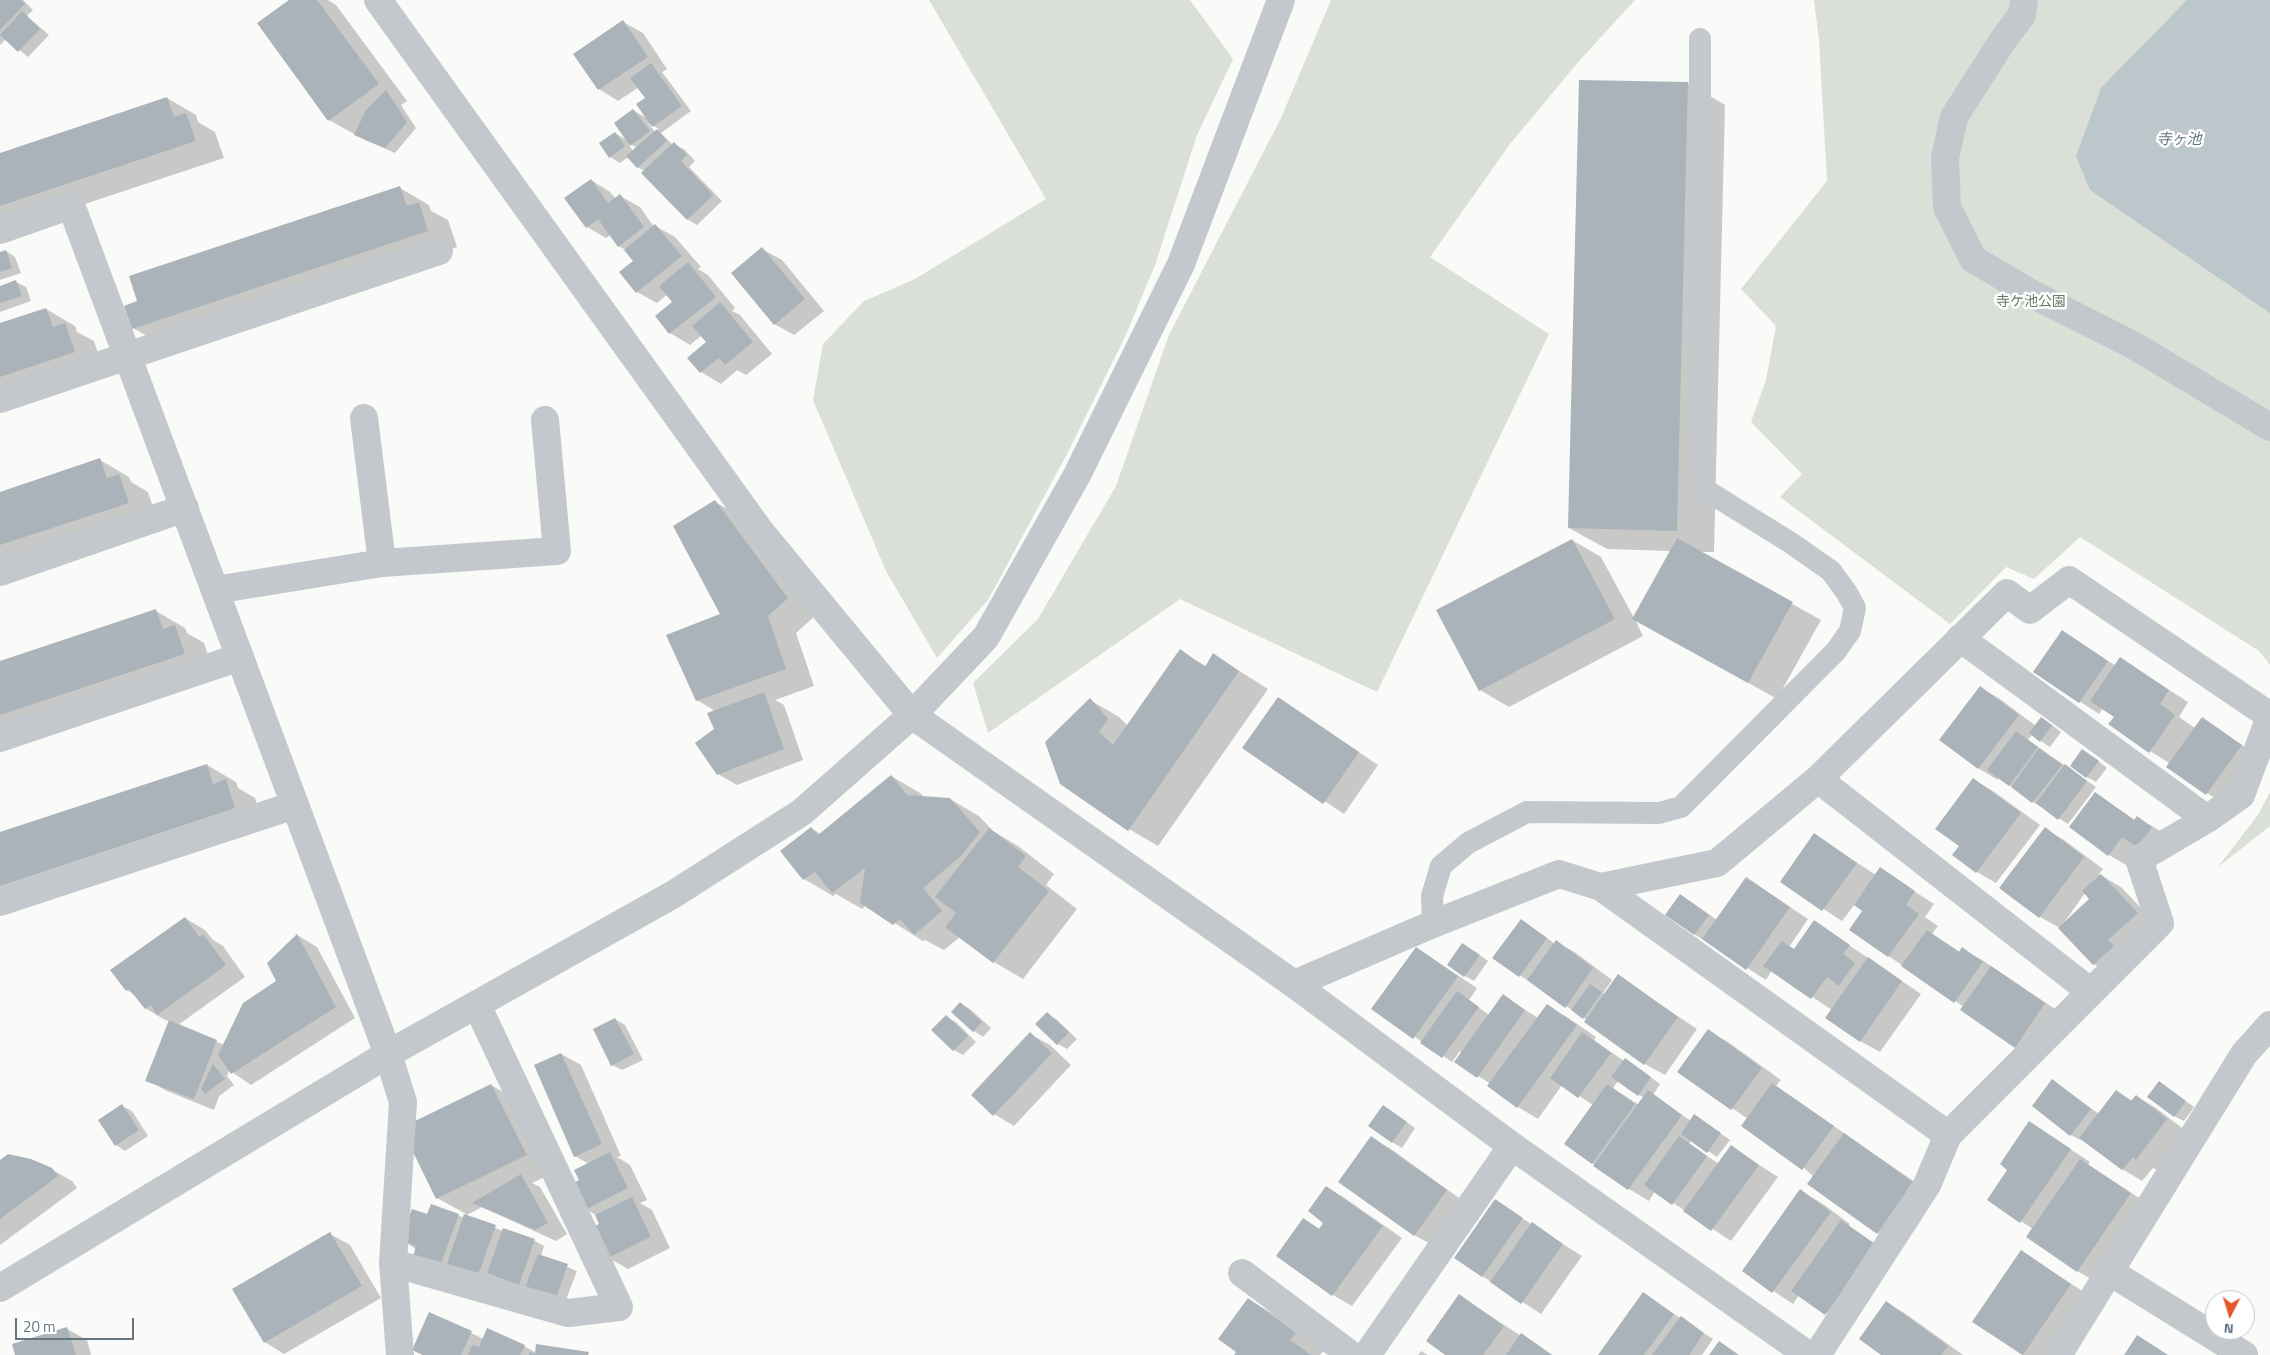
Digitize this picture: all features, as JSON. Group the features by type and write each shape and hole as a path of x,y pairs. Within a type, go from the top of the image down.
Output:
{"street":[{"path":"378,0 760,532 912,715 1294,984 1512,1146 1808,1355"},
{"path":"0,1288 388,1054 674,894 802,812 912,715 986,637 1077,476 1181,264 1281,0"},
{"path":"2024,0 2022,15 2003,40 1954,117 1945,158 1947,207 1973,259 2034,295 2133,345 2270,427"},
{"path":"0,230 71,205 388,1054 403,1102 394,1263 400,1355"},
{"path":"0,399 439,251"},
{"path":"364,418 382,563"},
{"path":"215,590 382,563 557,552 545,420"},
{"path":"0,572 185,508"},
{"path":"1601,886 1718,863 1818,779 2007,593 2030,610 2069,580 2270,717 2241,795 2208,819 2139,859 2160,923 1948,1135 1927,1185 1817,1355"},
{"path":"1960,638 2208,819"},
{"path":"0,738 240,657"},
{"path":"1818,779 2091,992"},
{"path":"0,902 296,806"},
{"path":"1294,984 1433,924 1559,874 1601,886 1948,1135"},
{"path":"394,1263 568,1313 620,1307 476,1005"},
{"path":"2058,1355 2244,1054 2270,1025"},
{"path":"1367,1355 1512,1146"},
{"path":"2110,1272 2244,1355"},
{"path":"1242,1273 1351,1355"}],"lane":[{"path":"1433,924 1432,896 1441,866 1468,843 1527,812 1659,813 1681,807 1836,652 1850,632 1855,608 1831,571 1791,543 1704,489 1700,429 1700,39"}],"green space":[{"path":"929,0 1190,0 1233,59 1197,135 1155,265 1125,337 1067,454 988,600 937,658 886,571 813,400 823,344 864,301 915,279 1046,199"},
{"path":"1331,0 1635,0 1579,61 1510,144 1430,257 1549,334 1377,692 1180,599 988,733 973,683 1038,619 1116,486 1169,335 1281,118"},
{"name":"寺ケ池公園","path":"1814,0 2270,0 2270,665 2259,651 2080,537 2034,579 2006,567 1950,624 1780,497 1802,474 1751,422 1766,380 1776,326 1741,289 1827,181 1819,40"},
{"path":"2270,792 2270,826 2218,867 2258,815"}],"water":[{"name":"寺ヶ池","path":"2187,0 2270,0 2270,313 2090,190 2076,156 2101,88"}],"building":[{"path":"0,0 21,0 25,4 0,30"},
{"path":"289,0 317,0 379,84 328,121 257,23"},
{"path":"22,11 40,29 18,52 0,35"},
{"path":"623,20 648,57 598,90 573,54"},
{"path":"651,63 682,106 652,127 636,104 645,98 630,78"},
{"path":"1579,80 1688,82 1677,531 1568,528"},
{"path":"386,90 407,122 385,148 354,135 366,110"},
{"path":"167,97 174,117 186,113 196,141 0,206 0,153"},
{"path":"633,109 650,131 630,146 614,123"},
{"path":"657,129 667,141 637,168 626,156"},
{"path":"615,132 625,146 609,158 599,143"},
{"path":"674,142 687,155 681,161 713,195 687,220 641,173"},
{"path":"591,179 608,203 620,194 644,227 618,247 598,219 586,228 564,198"},
{"path":"400,186 407,206 419,202 428,231 132,329 124,306 137,301 129,276"},
{"path":"655,224 682,256 636,293 619,272 633,261 624,250"},
{"path":"762,247 805,299 774,325 731,273"},
{"path":"6,250 12,268 0,272 0,252"},
{"path":"688,262 716,297 669,334 655,316 672,302 659,286"},
{"path":"16,280 22,296 0,303 0,286"},
{"path":"720,302 753,342 725,365 719,358 700,373 687,358 706,342 692,326"},
{"path":"46,308 53,327 65,323 75,352 0,377 0,323"},
{"path":"100,458 107,478 119,474 129,503 0,545 0,492"},
{"path":"715,500 788,598 768,616 786,669 696,701 666,635 720,614 673,526"},
{"path":"1677,538 1793,602 1748,683 1632,619"},
{"path":"1572,539 1615,619 1479,691 1436,610"},
{"path":"156,609 163,629 175,625 185,654 0,715 0,661"},
{"path":"2062,630 2108,661 2079,703 2033,672"},
{"path":"1180,649 1205,667 1213,653 1239,671 1128,831 1060,784 1045,742 1090,698 1108,719 1099,732 1113,745"},
{"path":"2120,657 2169,690 2160,704 2175,715 2149,753 2108,724 2114,717 2090,701"},
{"path":"1980,686 2019,715 1978,769 1939,740"},
{"path":"764,692 784,749 717,775 695,743 714,729 707,713"},
{"path":"1278,697 1359,752 1323,804 1242,748"},
{"path":"2041,717 2052,725 2040,742 2029,733"},
{"path":"2202,717 2242,745 2206,795 2166,767"},
{"path":"2016,731 2038,747 2009,786 1987,770"},
{"path":"2039,748 2062,765 2032,803 2011,787"},
{"path":"2082,749 2099,761 2086,778 2070,766"},
{"path":"207,764 213,784 226,779 235,808 0,886 0,832"},
{"path":"2065,764 2087,781 2058,820 2036,803"},
{"path":"891,775 907,795 950,798 980,832 961,856 923,888 942,911 914,935 900,919 893,925 860,903 865,868 832,893 815,872 803,880 780,851 811,827 818,835"},
{"path":"1973,778 2021,813 1976,873 1952,855 1959,846 1935,829"},
{"path":"2095,792 2134,820 2137,816 2152,827 2137,847 2122,837 2108,856 2069,827"},
{"path":"2045,827 2084,857 2039,918 1999,888"},
{"path":"989,828 1026,856 1018,867 1049,891 993,963 945,927 956,913 935,897"},
{"path":"1814,833 1857,863 1822,911 1780,882"},
{"path":"1880,867 1915,891 1906,905 1919,914 1888,957 1849,930 1862,911 1854,905"},
{"path":"2101,874 2138,913 2108,940 2114,946 2093,965 2058,928 2089,899 2082,891"},
{"path":"1746,877 1790,907 1746,970 1702,939"},
{"path":"1680,894 1709,915 1694,935 1665,915"},
{"path":"185,917 199,937 203,934 226,965 157,1015 151,1005 145,1009 129,989 126,991 110,970"},
{"path":"1521,919 1547,938 1519,977 1492,958"},
{"path":"1814,920 1850,945 1843,954 1855,963 1839,986 1827,977 1811,999 1763,966 1782,941 1794,949"},
{"path":"1927,930 1959,952 1962,947 1983,962 1954,1003 1901,966"},
{"path":"297,934 336,1007 231,1074 218,1055 243,1003 276,981 267,963"},
{"path":"1556,940 1593,968 1565,1008 1527,980"},
{"path":"1462,943 1480,955 1464,977 1447,965"},
{"path":"1416,947 1458,976 1413,1039 1371,1009"},
{"path":"1868,957 1902,981 1860,1042 1825,1018"},
{"path":"1991,966 2045,1003 2015,1048 1960,1010"},
{"path":"1618,974 1678,1017 1644,1065 1584,1022"},
{"path":"1590,984 1602,992 1583,1019 1571,1010"},
{"path":"1457,991 1479,1007 1442,1058 1420,1043"},
{"path":"1503,994 1525,1010 1477,1078 1454,1062"},
{"path":"960,1002 982,1022 973,1032 951,1012"},
{"path":"1547,1004 1577,1025 1517,1108 1487,1086"},
{"path":"1047,1012 1069,1032 1057,1045 1035,1024"},
{"path":"946,1015 968,1036 953,1051 931,1030"},
{"path":"615,1018 634,1054 611,1066 593,1029"},
{"path":"169,1020 217,1040 194,1099 145,1081"},
{"path":"1708,1029 1762,1068 1731,1110 1677,1072"},
{"path":"1030,1032 1052,1053 993,1116 971,1095"},
{"path":"1582,1032 1611,1053 1578,1098 1550,1078"},
{"path":"561,1053 602,1144 574,1157 534,1065"},
{"path":"1625,1058 1651,1077 1638,1096 1611,1077"},
{"path":"213,1064 225,1079 205,1094 201,1089"},
{"path":"2052,1079 2091,1109 2070,1136 2032,1106"},
{"path":"2159,1081 2186,1101 2174,1117 2147,1097"},
{"path":"1772,1083 1834,1126 1802,1170 1741,1126"},
{"path":"491,1084 527,1155 436,1199 412,1150 413,1122"},
{"path":"1607,1084 1635,1104 1592,1164 1564,1144"},
{"path":"1648,1090 1682,1115 1628,1190 1593,1166"},
{"path":"2116,1090 2131,1101 2136,1095 2167,1119 2136,1160 2133,1157 2122,1170 2079,1138"},
{"path":"122,1104 139,1130 115,1146 98,1120"},
{"path":"1383,1105 1407,1122 1392,1143 1368,1126"},
{"path":"1694,1114 1721,1133 1707,1153 1681,1134"},
{"path":"2029,1121 2071,1149 2020,1223 1987,1200 2007,1170 2000,1164"},
{"path":"1844,1133 1913,1182 1877,1234 1807,1184"},
{"path":"1371,1136 1447,1190 1414,1236 1338,1182"},
{"path":"1679,1136 1707,1156 1672,1205 1644,1185"},
{"path":"1731,1145 1759,1165 1711,1231 1683,1211"},
{"path":"610,1152 628,1188 585,1210 572,1184 579,1180 574,1170"},
{"path":"8,1154 31,1159 52,1168 58,1176 0,1219 0,1160"},
{"path":"2080,1159 2131,1193 2077,1272 2026,1237"},
{"path":"521,1174 548,1223 535,1230 472,1203"},
{"path":"1326,1186 1383,1226 1332,1296 1276,1256 1303,1218 1319,1229 1323,1223 1308,1211"},
{"path":"1800,1189 1831,1212 1772,1293 1742,1271"},
{"path":"632,1197 651,1237 608,1258 592,1227 599,1224 595,1215"},
{"path":"1495,1199 1523,1218 1482,1277 1454,1258"},
{"path":"431,1204 459,1214 440,1266 413,1257 416,1246 400,1240 412,1209 427,1214"},
{"path":"464,1214 496,1225 476,1281 445,1270"},
{"path":"1841,1220 1876,1245 1825,1315 1791,1291"},
{"path":"1532,1222 1563,1244 1521,1304 1490,1282"},
{"path":"503,1228 535,1239 519,1285 487,1273"},
{"path":"330,1232 362,1286 264,1343 232,1289"},
{"path":"2021,1250 2071,1284 2023,1355 1972,1322"},
{"path":"538,1254 568,1264 555,1301 524,1290"},
{"path":"1643,1292 1674,1314 1644,1355 1598,1355"},
{"path":"1459,1294 1504,1326 1483,1355 1445,1355 1426,1341"},
{"path":"1248,1298 1296,1333 1290,1340 1311,1355 1234,1355 1236,1352 1218,1339"},
{"path":"1886,1301 1948,1346 1941,1355 1881,1355 1859,1339"},
{"path":"429,1312 472,1331 461,1355 423,1355 412,1350"},
{"path":"1681,1316 1704,1333 1689,1355 1652,1355"},
{"path":"67,1327 76,1355 15,1355 12,1344"},
{"path":"487,1328 525,1345 520,1355 468,1355 472,1345 479,1347"},
{"path":"1521,1333 1552,1355 1506,1355"},
{"path":"2137,1335 2168,1355 2124,1355"},
{"path":"1719,1341 1739,1355 1709,1355"},
{"path":"536,1344 589,1352 588,1355 529,1355 529,1352 535,1354"}]}
